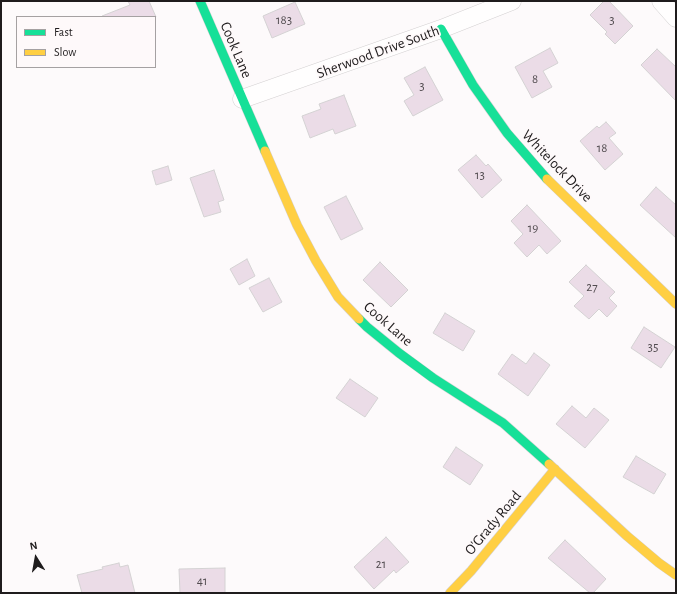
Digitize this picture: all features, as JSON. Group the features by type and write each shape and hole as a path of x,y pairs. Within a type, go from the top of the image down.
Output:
{"street":[{"name":"Cook Lane","path":"200,1 296,224 338,297 367,327 399,353 503,423 654,558 676,575"},
{"name":"Sherwood Drive South","path":"242,100 441,29 512,1"},
{"path":"662,1 676,18"},
{"name":"Whitelock Drive","path":"441,29 473,85 507,133 552,184 676,304"},
{"name":"O'Grady Road","path":"450,593 471,571 555,469"}],"building":[{"path":"128,1 149,1 156,16 102,16 130,5"},
{"path":"604,1 609,1 633,26 615,44 605,34 607,32 590,15"},
{"path":"295,2 305,24 272,38 263,16"},
{"path":"550,48 558,63 543,71 552,87 532,98 515,67"},
{"path":"657,49 676,67 676,101 641,65"},
{"path":"425,67 443,100 413,116 404,101 414,95 404,78"},
{"path":"344,95 356,126 335,134 333,129 310,138 302,116 321,109 319,104"},
{"path":"606,122 616,133 609,138 623,154 605,170 580,141 597,126 599,128"},
{"path":"476,155 486,166 488,164 502,180 482,198 458,170"},
{"path":"168,166 172,180 156,185 152,171"},
{"path":"214,170 224,200 218,202 221,212 204,217 190,178"},
{"path":"656,187 676,205 676,238 640,205"},
{"path":"346,196 363,229 341,240 324,207"},
{"path":"527,205 561,241 547,254 539,245 527,257 514,243 523,234 511,221"},
{"path":"247,259 255,276 239,285 230,269"},
{"path":"380,262 408,290 391,307 363,280"},
{"path":"586,265 615,292 609,298 617,306 607,317 599,309 589,319 574,306 584,296 569,282"},
{"path":"269,278 282,302 263,312 249,288"},
{"path":"445,313 475,331 463,351 433,333"},
{"path":"644,327 675,347 661,368 631,348"},
{"path":"534,353 550,365 528,396 498,374 512,354 526,364"},
{"path":"350,379 378,398 365,417 336,398"},
{"path":"572,406 586,418 594,408 609,420 585,448 556,424"},
{"path":"456,447 483,465 470,485 443,467"},
{"path":"636,456 666,474 654,494 623,477"},
{"path":"386,537 409,562 396,573 394,570 374,589 354,567"},
{"path":"565,540 606,579 593,593 590,593 548,558"},
{"path":"119,563 120,567 128,565 135,593 82,593 77,575 103,569 102,567"},
{"path":"225,568 225,593 180,593 179,569"}],"traffic: fast":[{"path":"200,1 265,151"},
{"path":"441,29 473,85 507,133 547,179"},
{"path":"359,319 399,353 433,378 503,423 549,464"}],"traffic: slow":[{"path":"265,151 297,225 316,261 338,297 359,319"},
{"path":"547,179 676,304"},
{"path":"549,464 627,536 676,575"},
{"path":"450,593 471,571 555,469"}]}
